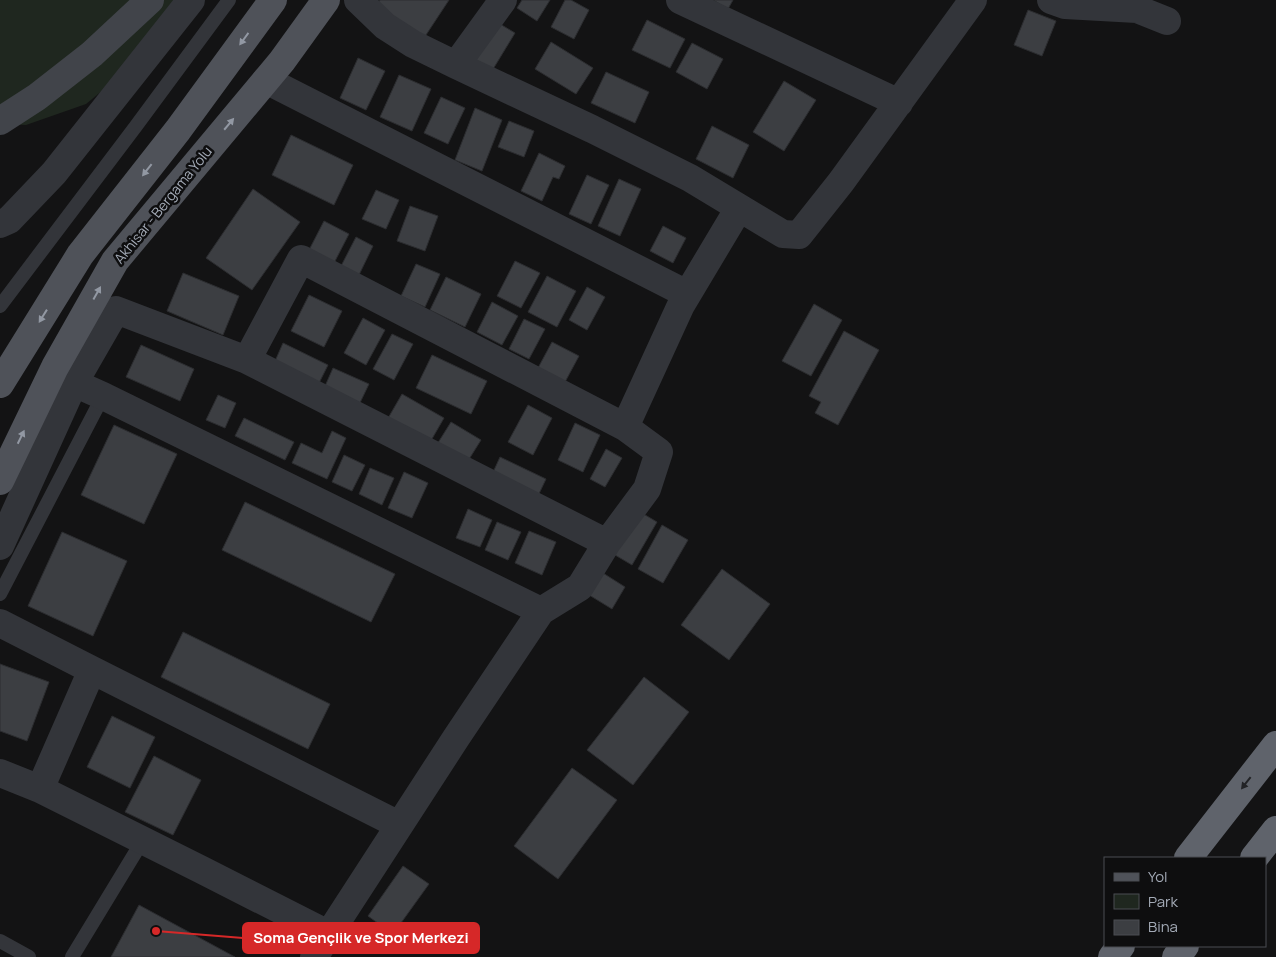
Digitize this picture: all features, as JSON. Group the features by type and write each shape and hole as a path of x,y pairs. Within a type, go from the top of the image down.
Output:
{"highway":[{"path":"1189,857 1276,745"},
{"path":"1255,857 1276,830"},
{"path":"1112,957 1120,947"},
{"path":"1176,957 1184,947"}],"main road":[{"path":"0,384 80,255 178,130 273,0"},
{"name":"Akhisar - Bergama Yolu","path":"0,481 55,367 115,261 282,61 326,0"}],"street":[{"path":"0,121 37,97 92,54 150,0"},
{"path":"0,224 9,220 54,173 191,0"},
{"path":"358,0 385,26 413,44 690,178 783,234 799,235 841,182 972,0"},
{"path":"456,66 503,0"},
{"path":"680,0 899,103"},
{"path":"1051,0 1065,5 1137,9 1167,20"},
{"path":"266,80 688,294"},
{"path":"625,427 681,305 739,208"},
{"path":"247,360 301,259 625,427 659,452 647,489 607,543 580,587 541,611 314,957"},
{"path":"0,546 74,383 116,310 247,360 607,543"},
{"path":"74,383 541,611"},
{"path":"0,622 399,825"},
{"path":"40,789 92,670"},
{"path":"0,773 40,789 328,934"}],"lane":[{"path":"0,306 229,0"},
{"path":"0,594 103,396"},
{"path":"72,957 143,840"},
{"path":"0,941 29,957"}],"green space":[{"path":"0,0 182,0 126,71 86,104 26,125 0,124"}],"building":[{"path":"380,0 449,0 422,41 374,9"},
{"path":"522,0 550,0 537,21 517,8"},
{"path":"565,0 571,0 589,10 574,39 551,27"},
{"path":"713,0 733,0 728,9"},
{"path":"1028,10 1056,21 1042,56 1014,45"},
{"path":"490,18 515,33 487,79 462,63"},
{"path":"647,20 685,39 670,68 632,50"},
{"path":"551,42 593,68 576,94 535,69"},
{"path":"692,43 723,59 707,89 676,72"},
{"path":"358,58 385,71 366,110 340,98"},
{"path":"606,72 649,92 635,123 591,103"},
{"path":"399,75 431,89 412,131 380,117"},
{"path":"784,81 816,100 784,151 753,132"},
{"path":"441,97 465,108 448,144 424,133"},
{"path":"475,108 502,120 482,171 455,160"},
{"path":"509,121 534,131 524,157 498,147"},
{"path":"712,126 749,145 733,178 696,159"},
{"path":"291,135 353,165 334,205 272,175"},
{"path":"539,153 565,166 559,179 553,177 542,201 521,191"},
{"path":"587,175 609,185 591,224 569,214"},
{"path":"619,179 641,189 620,236 598,226"},
{"path":"253,189 300,222 252,290 206,258"},
{"path":"376,190 399,200 386,229 362,219"},
{"path":"410,206 438,216 425,251 397,241"},
{"path":"324,221 349,234 333,265 308,252"},
{"path":"663,226 686,238 673,263 650,251"},
{"path":"356,237 373,246 358,277 340,268"},
{"path":"515,261 540,273 521,308 497,296"},
{"path":"416,264 440,274 425,307 401,296"},
{"path":"183,273 239,296 223,335 167,311"},
{"path":"547,276 576,291 557,327 528,312"},
{"path":"446,277 481,294 465,327 430,310"},
{"path":"587,287 605,297 587,330 569,320"},
{"path":"309,295 342,311 324,347 291,331"},
{"path":"492,302 518,316 502,345 477,332"},
{"path":"814,304 842,320 811,376 782,361"},
{"path":"363,318 385,330 366,365 344,353"},
{"path":"524,319 545,329 529,359 509,349"},
{"path":"844,331 879,350 838,425 815,413 821,402 809,396"},
{"path":"392,334 413,344 394,380 373,369"},
{"path":"552,342 579,356 565,382 538,368"},
{"path":"283,343 328,365 316,389 272,368"},
{"path":"141,345 194,369 180,401 126,377"},
{"path":"432,355 487,381 471,414 416,388"},
{"path":"333,368 369,384 357,409 322,393"},
{"path":"402,394 444,418 429,444 387,420"},
{"path":"218,395 236,403 225,428 206,420"},
{"path":"528,405 552,418 533,455 508,442"},
{"path":"244,418 294,442 285,460 235,436"},
{"path":"451,422 481,440 466,464 436,446"},
{"path":"575,423 600,435 583,472 558,460"},
{"path":"114,425 177,454 144,524 81,495"},
{"path":"332,431 346,438 327,479 292,463 301,443 322,453"},
{"path":"606,449 622,458 605,487 590,479"},
{"path":"344,455 365,465 352,491 332,482"},
{"path":"500,457 546,479 536,500 490,479"},
{"path":"370,468 394,478 382,505 359,494"},
{"path":"404,472 428,483 412,518 388,508"},
{"path":"245,502 395,574 371,622 222,550"},
{"path":"468,509 492,520 480,547 456,538"},
{"path":"635,509 657,522 632,565 610,552"},
{"path":"497,522 521,532 508,560 485,550"},
{"path":"662,525 688,540 663,583 638,569"},
{"path":"529,531 556,542 542,575 515,563"},
{"path":"62,532 127,561 93,636 28,606"},
{"path":"595,568 625,587 612,609 581,590"},
{"path":"722,569 770,604 729,660 681,625"},
{"path":"183,632 330,704 308,749 161,677"},
{"path":"0,664 49,682 27,741 0,731"},
{"path":"644,677 689,712 633,785 587,750"},
{"path":"112,716 155,737 130,788 87,767"},
{"path":"154,756 201,780 173,835 125,812"},
{"path":"572,768 617,800 558,879 514,846"},
{"path":"403,866 429,884 393,934 368,916"},
{"path":"139,905 235,957 111,957"}],"place":[{"name":"Soma Gençlik ve Spor Merkezi","path":"156,931"}]}
